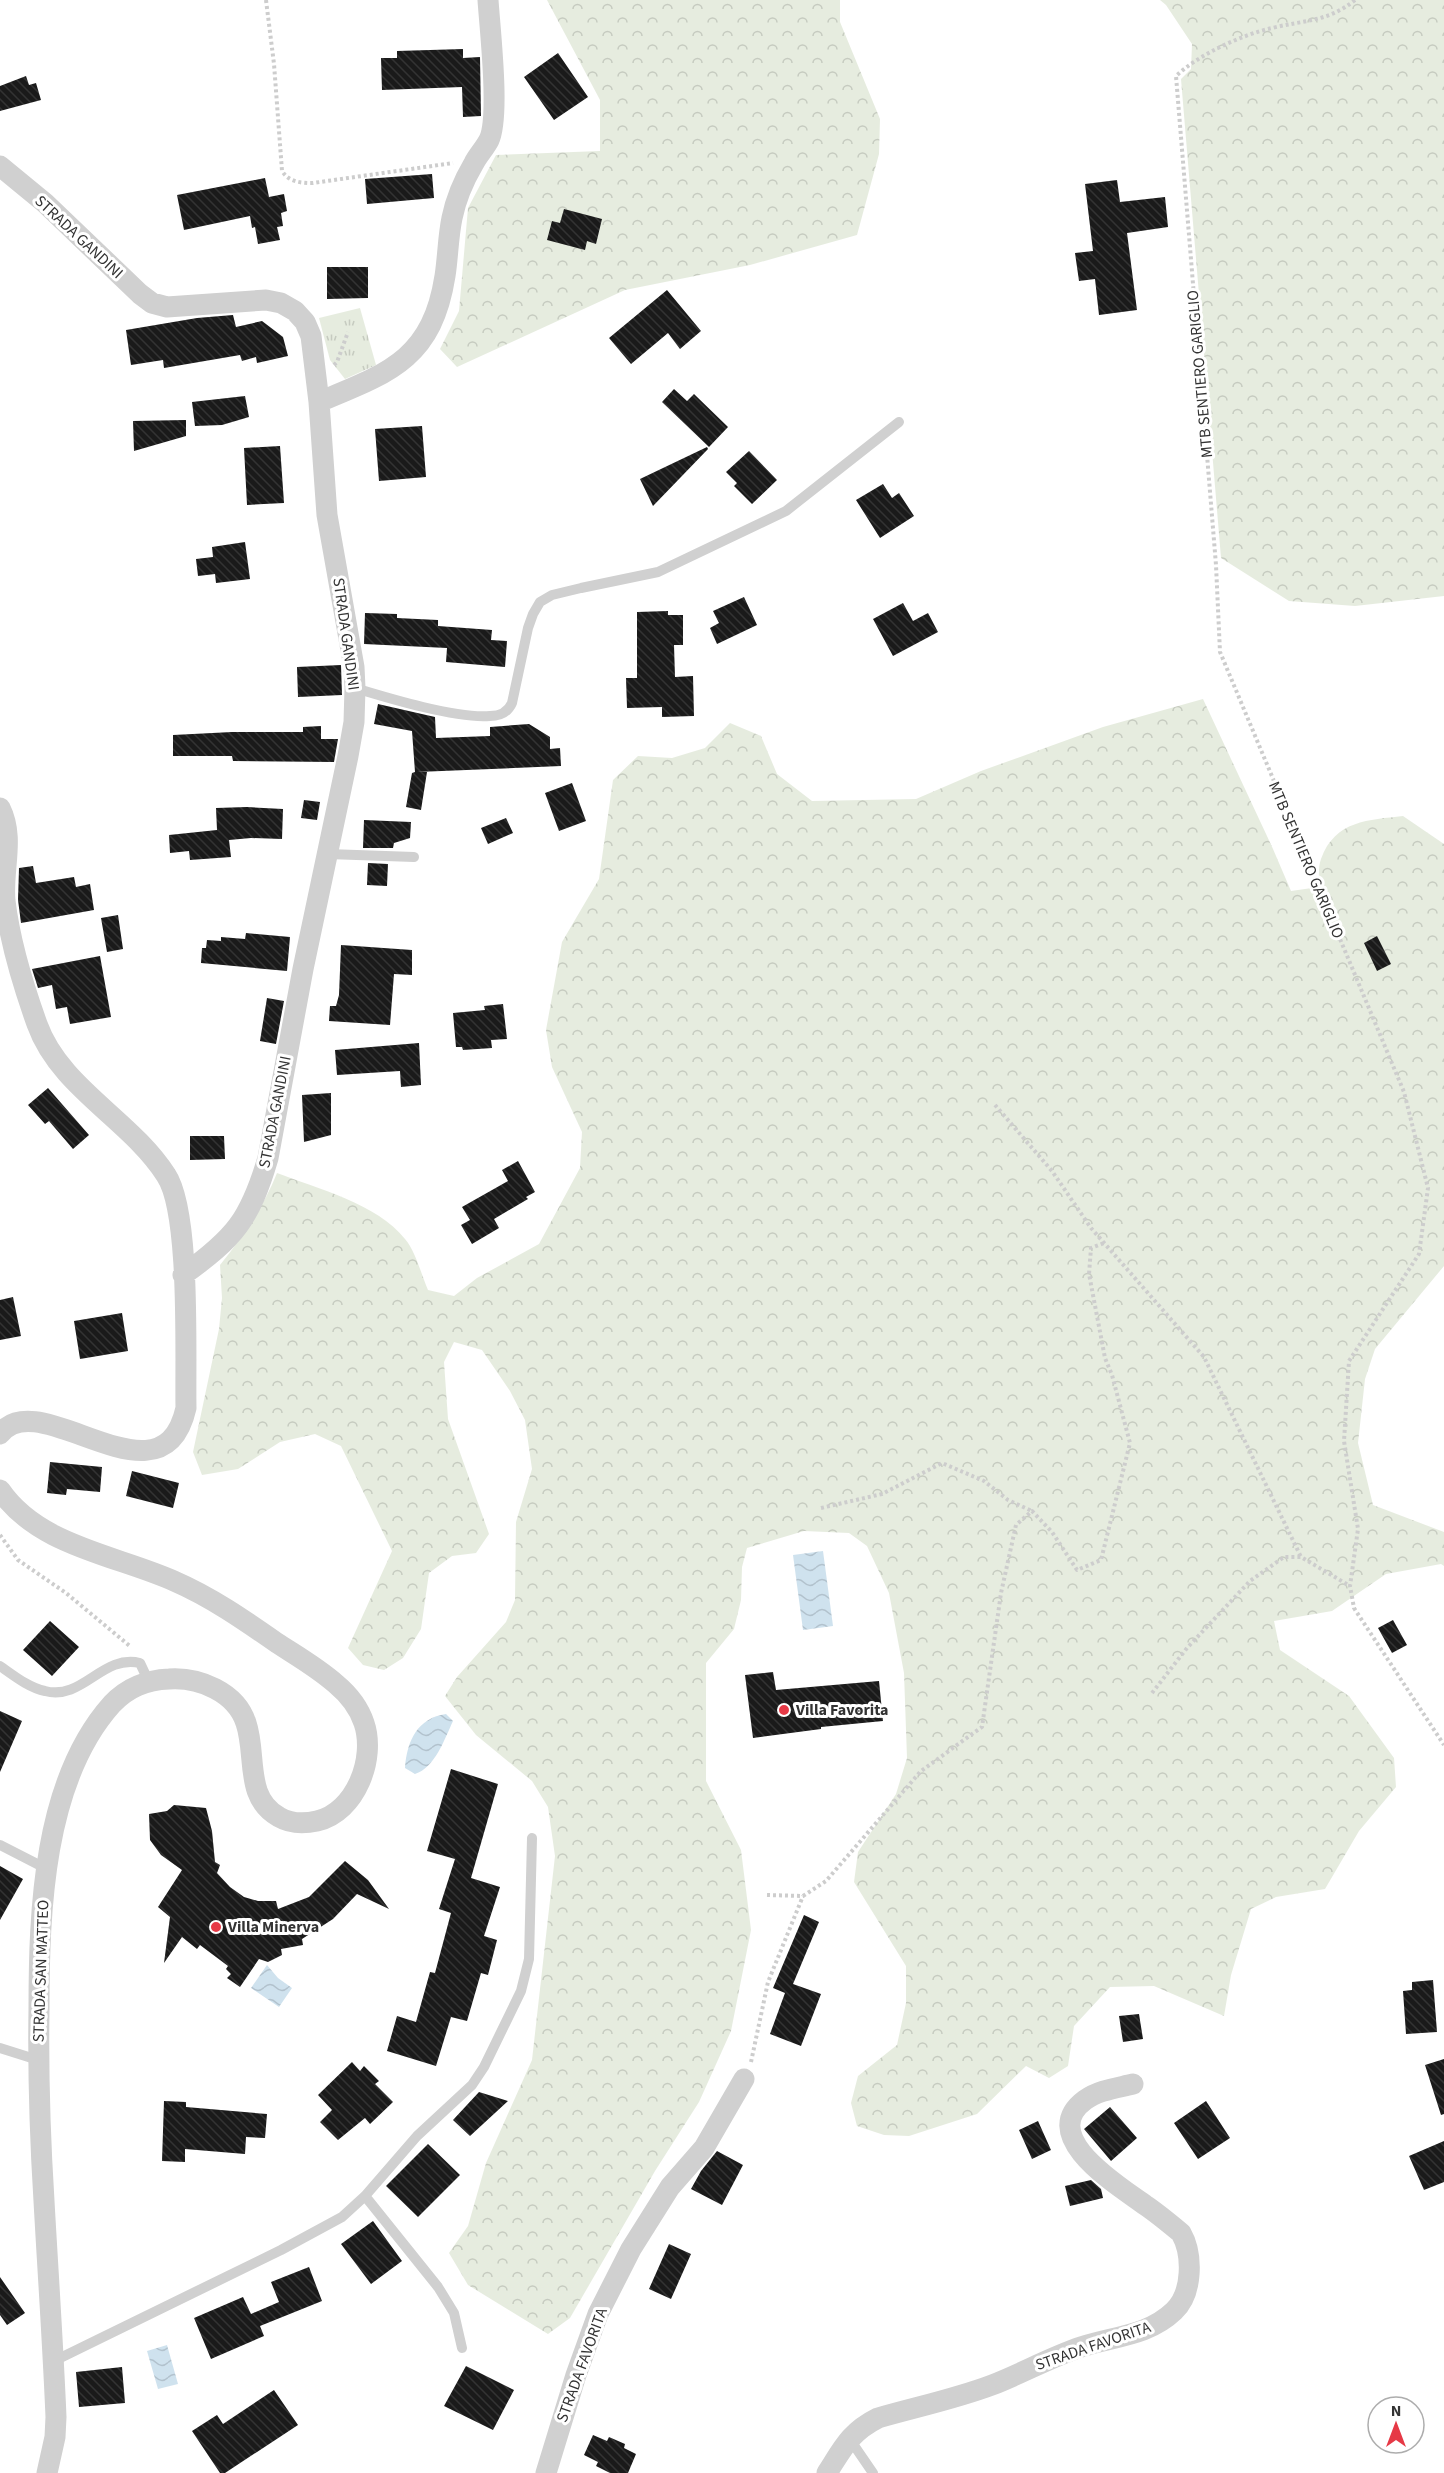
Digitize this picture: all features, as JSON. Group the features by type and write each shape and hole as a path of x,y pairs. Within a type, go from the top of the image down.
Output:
{"street":[{"path":"319,402 379,378 409,356 422,340 439,306 452,218 462,186 474,161 489,140 494,110 488,0"},
{"name":"STRADA GANDINI","path":"0,166 45,203 152,303 167,307 266,300 281,303 295,311 305,322 312,336 327,515 356,688 352,733 302,975 268,1158 259,1187 249,1211 230,1238 216,1252 183,1275"},
{"path":"0,808 6,820 9,845 5,900 14,950 38,1026 66,1073 124,1125 153,1156 175,1190 179,1209 183,1275 186,1408 183,1424 174,1436 162,1445 148,1450 133,1450 35,1421 20,1422 3,1429 0,1434"},
{"name":"STRADA SAN MATTEO","path":"0,1490 18,1511 57,1537 174,1581 224,1607 323,1674 355,1705 364,1723 367,1739 367,1759 354,1793 341,1808 322,1821 298,1824 281,1819 266,1808 258,1795 247,1724 238,1707 225,1694 201,1682 144,1672 113,1704 87,1738 70,1773 47,1869 39,1936 40,2127 56,2417 55,2437 47,2473"},
{"name":"STRADA FAVORITA","path":"546,2473 576,2375 598,2314 632,2249 670,2187 704,2148 744,2079"},
{"name":"STRADA FAVORITA","path":"827,2473 849,2438 861,2427 878,2418 992,2385 1084,2346 1137,2333 1158,2323 1176,2309 1186,2289 1189,2265 1186,2242 1181,2233 1110,2180 1086,2159 1074,2143 1070,2130 1071,2118 1077,2107 1086,2099 1102,2091 1133,2084"}],"lane":[{"path":"356,688 451,712 491,717 501,714 509,710 512,703 528,628 540,602 552,595 658,572 786,511 899,422"},
{"path":"328,854 414,857"},
{"path":"0,1666 44,1691 59,1693 79,1686 115,1663 128,1660 144,1672"},
{"path":"54,2361 291,2245 342,2217 364,2196 417,2136 472,2085 484,2067 521,1991 529,1959 532,1838"},
{"path":"0,1845 47,1869"},
{"path":"0,2048 38,2060"},
{"path":"364,2196 438,2287 454,2313 462,2348"},
{"path":"849,2438 873,2473"}],"path":[{"path":"266,0 274,64 282,171 286,177 298,183 313,183 423,166 474,161"},
{"name":"MTB SENTIERO GARIGLIO","path":"1355,0 1341,12 1318,20 1270,28 1222,47 1187,65 1176,76 1216,565 1220,652 1404,1092 1428,1188 1419,1254 1349,1361 1344,1441 1358,1529 1350,1586 1354,1608 1444,1744"},
{"path":"995,1105 1052,1172 1091,1228 1204,1357 1301,1557"},
{"path":"821,1508 882,1494 942,1463 984,1481 1008,1500 1032,1511 1052,1532 1077,1570 1101,1560 1130,1443 1112,1375 1105,1358 1089,1274 1091,1248 1104,1243"},
{"path":"767,1895 803,1896 826,1881 921,1771 982,1727 1001,1593 1016,1525 1032,1511"},
{"path":"0,1535 18,1560 66,1593 130,1647 144,1672"},
{"path":"1152,1693 1187,1648 1250,1581 1284,1557 1301,1557 1350,1586"},
{"path":"744,2079 753,2057 768,1982 803,1896"}],"green space":[{"path":"547,0 840,0 840,22 880,119 879,154 857,235 750,265 625,290 457,367 440,349 459,311 468,208 496,155 600,151 600,100"},
{"path":"1160,0 1444,0 1444,596 1355,606 1289,601 1221,558 1181,79 1191,69 1192,44 1166,5"},
{"path":"360,308 376,365 345,379 330,360 319,318"},
{"path":"1203,699 1291,891 1319,887 1320,862 1327,846 1335,836 1354,824 1403,816 1444,844 1444,1266 1375,1349 1365,1379 1358,1443 1373,1505 1444,1532 1444,1566 1441,1564 1386,1574 1332,1611 1274,1621 1280,1650 1349,1696 1394,1758 1396,1787 1359,1831 1325,1889 1276,1897 1251,1909 1231,1975 1224,2016 1154,1986 1110,1987 1074,2026 1068,2066 1049,2078 1026,2066 977,2114 909,2136 884,2135 857,2126 851,2103 858,2076 897,2045 906,2003 906,1966 854,1882 858,1852 896,1794 907,1758 904,1673 889,1593 867,1546 849,1533 804,1531 747,1548 742,1567 741,1600 734,1629 706,1663 706,1781 741,1850 751,1930 731,2031 699,2102 655,2171 570,2318 548,2334 468,2285 449,2253 468,2226 486,2163 532,2060 555,1856 548,1807 532,1781 476,1735 445,1696 457,1677 506,1622 515,1600 516,1522 532,1469 525,1420 510,1391 482,1350 454,1342 444,1362 448,1419 489,1534 476,1553 452,1556 429,1573 421,1629 403,1658 384,1670 363,1665 348,1648 392,1551 341,1446 315,1434 280,1442 238,1469 202,1475 193,1452 219,1329 222,1298 220,1265 252,1221 277,1173 346,1198 379,1216 405,1239 418,1263 428,1290 454,1296 477,1278 539,1244 580,1168 582,1132 552,1067 546,1030 562,942 599,879 613,780 638,756 672,758 705,748 730,723 761,736 777,774 812,801 916,799 981,771 1103,727"}],"water":[{"path":"823,1551 833,1626 803,1630 793,1555"},
{"path":"446,1714 453,1721 434,1759 422,1771 415,1774 405,1768 408,1748 421,1725 436,1716"},
{"path":"267,1965 278,1978 292,1988 279,2007 251,1988"},
{"path":"167,2345 178,2384 158,2389 147,2351"}],"building":[{"path":"463,49 463,58 480,57 481,116 463,117 462,87 382,90 381,58 397,58 397,51"},
{"path":"558,53 588,97 554,120 524,77"},
{"path":"26,76 29,85 36,83 41,100 0,111 0,86"},
{"path":"432,174 434,198 367,204 365,179"},
{"path":"265,178 269,197 284,194 287,211 281,213 283,226 277,227 280,240 258,244 250,216 184,230 177,195"},
{"path":"1117,180 1120,202 1165,197 1168,227 1127,233 1137,310 1099,315 1095,279 1079,281 1075,253 1093,251 1085,184"},
{"path":"564,209 602,219 596,244 587,241 585,250 547,240 552,221 560,223"},
{"path":"327,267 368,267 368,298 327,299"},
{"path":"667,290 701,331 680,349 668,333 631,364 609,338"},
{"path":"233,315 236,327 262,321 283,337 288,356 257,363 256,357 242,361 240,355 164,368 163,360 131,365 126,330 197,318"},
{"path":"674,389 687,401 694,394 728,427 709,447 662,402"},
{"path":"245,396 249,417 222,425 195,426 192,402"},
{"path":"186,420 186,436 134,451 133,421"},
{"path":"422,426 426,477 379,481 375,429"},
{"path":"280,446 284,503 247,505 244,448"},
{"path":"707,447 708,449 653,506 640,479"},
{"path":"749,451 777,480 752,504 734,486 737,483 726,472"},
{"path":"883,484 892,498 899,493 914,516 880,538 856,500"},
{"path":"245,542 250,579 216,583 215,574 198,576 196,559 213,557 212,547"},
{"path":"744,597 757,625 717,644 710,628 719,623 713,611"},
{"path":"903,603 913,621 928,613 938,632 893,656 873,619"},
{"path":"668,611 668,615 683,615 683,645 674,645 675,677 693,676 694,716 662,717 662,707 627,708 626,678 637,678 637,612"},
{"path":"365,613 397,614 397,618 438,620 438,626 492,630 491,640 507,641 505,667 446,662 447,648 364,644"},
{"path":"341,665 342,695 298,697 297,667"},
{"path":"378,704 435,717 436,738 490,736 490,727 529,724 550,737 550,749 560,748 561,766 417,772 427,772 421,810 406,807 412,773 415,772 412,731 374,724"},
{"path":"321,726 321,739 338,739 334,762 233,761 232,756 173,756 173,735 303,732 303,727"},
{"path":"572,783 586,821 559,831 545,793"},
{"path":"304,800 320,802 317,820 301,818"},
{"path":"216,808 283,809 282,839 229,840 231,857 190,860 189,851 170,853 169,835 217,830"},
{"path":"506,818 513,833 488,844 481,828"},
{"path":"364,820 411,822 410,838 394,843 393,848 363,848"},
{"path":"368,863 388,864 387,886 367,885"},
{"path":"33,866 36,883 74,877 76,887 90,884 94,910 21,923 18,900 19,868"},
{"path":"118,915 123,949 107,952 101,918"},
{"path":"246,933 290,937 287,971 201,963 202,948 206,948 207,940 221,941 221,937 245,939"},
{"path":"1377,936 1391,964 1377,971 1364,943"},
{"path":"341,945 412,950 412,975 394,974 390,1025 329,1021 330,1006 336,1006 339,995"},
{"path":"100,956 111,1017 70,1024 67,1007 56,1009 52,985 38,988 32,969"},
{"path":"267,998 284,1001 276,1044 260,1041"},
{"path":"503,1004 507,1039 491,1040 492,1048 463,1050 462,1047 456,1047 453,1013 485,1010 484,1006"},
{"path":"419,1043 421,1085 401,1087 400,1071 337,1075 335,1050"},
{"path":"48,1088 89,1135 73,1149 49,1121 45,1124 28,1105"},
{"path":"331,1093 331,1135 304,1142 302,1095"},
{"path":"190,1136 224,1136 225,1159 190,1160"},
{"path":"518,1161 535,1192 526,1197 528,1199 494,1219 499,1228 472,1244 461,1225 470,1220 462,1207 508,1181 502,1170"},
{"path":"13,1297 21,1336 0,1340 0,1300"},
{"path":"122,1313 128,1351 80,1359 74,1321"},
{"path":"50,1462 102,1467 100,1492 67,1489 66,1495 47,1493"},
{"path":"132,1471 179,1483 173,1508 126,1496"},
{"path":"1393,1620 1407,1645 1392,1653 1378,1628"},
{"path":"50,1621 79,1647 52,1676 23,1650"},
{"path":"773,1672 776,1690 879,1681 883,1721 821,1727 821,1729 753,1738 745,1675"},
{"path":"0,1711 22,1721 0,1772"},
{"path":"451,1769 498,1784 471,1878 500,1887 484,1936 497,1940 488,1975 481,1973 467,2021 451,2017 436,2066 387,2051 397,2016 416,2022 430,1972 435,1973 451,1913 439,1909 455,1859 427,1851"},
{"path":"174,1805 206,1808 212,1831 215,1862 220,1865 217,1873 230,1887 244,1897 258,1901 276,1901 278,1909 309,1897 345,1861 368,1880 389,1909 357,1894 333,1919 302,1939 303,1945 281,1949 282,1955 268,1962 259,1959 240,1987 227,1978 231,1974 226,1969 228,1966 200,1945 197,1949 182,1937 164,1963 170,1917 158,1907 182,1870 161,1855 150,1840 149,1814 167,1811"},
{"path":"0,1866 23,1879 0,1920"},
{"path":"804,1915 819,1922 793,1984 821,1994 801,2046 770,2034 785,1993 773,1988"},
{"path":"1433,1980 1437,2032 1406,2034 1403,1991 1412,1990 1412,1982"},
{"path":"1139,2014 1143,2039 1123,2042 1119,2016"},
{"path":"1444,2059 1444,2114 1441,2115 1425,2065"},
{"path":"352,2062 360,2071 364,2066 379,2081 375,2084 393,2102 370,2124 365,2118 338,2140 320,2122 332,2110 318,2095"},
{"path":"479,2092 508,2101 470,2136 453,2120"},
{"path":"164,2101 186,2102 186,2107 267,2114 265,2138 246,2137 245,2154 185,2149 185,2162 162,2161"},
{"path":"1206,2101 1230,2138 1198,2159 1174,2123"},
{"path":"1110,2107 1137,2138 1111,2161 1084,2129"},
{"path":"1038,2121 1051,2150 1032,2159 1019,2130"},
{"path":"1444,2141 1444,2182 1424,2190 1409,2156"},
{"path":"428,2144 460,2175 418,2217 386,2186"},
{"path":"717,2151 743,2165 722,2205 691,2189 701,2171"},
{"path":"1091,2180 1101,2189 1103,2198 1070,2206 1065,2186"},
{"path":"373,2221 402,2261 371,2284 341,2244"},
{"path":"669,2244 691,2254 671,2299 649,2289"},
{"path":"309,2267 322,2301 260,2326 264,2336 211,2359 194,2318 243,2297 251,2314 279,2302 271,2282"},
{"path":"0,2277 25,2313 7,2325 0,2315"},
{"path":"466,2366 514,2390 493,2430 444,2406"},
{"path":"122,2367 125,2403 79,2407 76,2372"},
{"path":"274,2390 298,2425 225,2473 220,2473 192,2431 217,2415 223,2424"},
{"path":"593,2435 607,2441 609,2437 625,2444 624,2448 636,2454 628,2473 610,2473 596,2466 598,2462 584,2455"}],"place":[{"name":"Villa Favorita","path":"784,1710"},
{"name":"Villa Minerva","path":"216,1927"}]}
